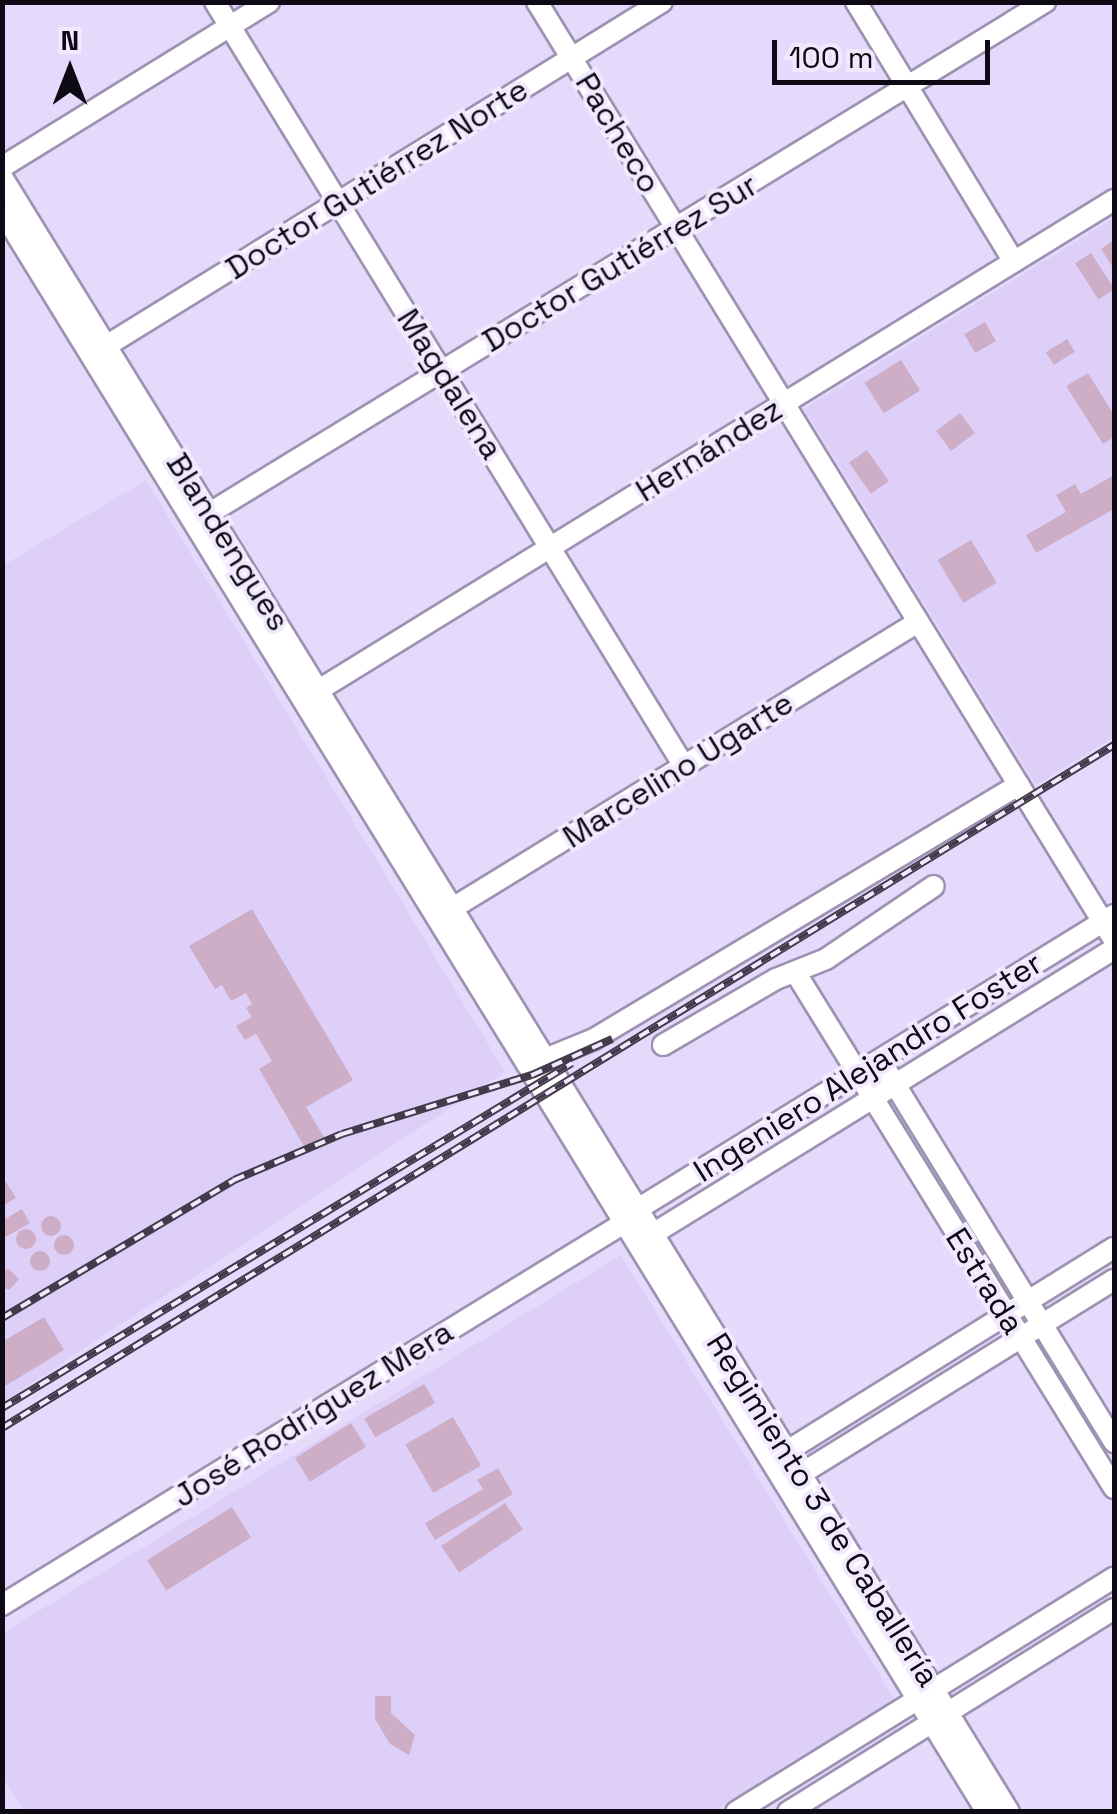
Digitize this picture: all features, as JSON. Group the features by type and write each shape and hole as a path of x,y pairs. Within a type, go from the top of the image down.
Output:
{"street":[{"name":"Magdalena","path":"216,2 684,766"},
{"path":"2,167 269,2"},
{"name":"Pacheco","path":"537,2 1023,792 1111,926"},
{"name":"Doctor Gutiérrez Norte","path":"99,350 662,2"},
{"path":"856,2 1014,262"},
{"name":"Doctor Gutiérrez Sur","path":"202,518 1045,2"},
{"name":"Blandengues","path":"2,177 99,350 445,913"},
{"name":"Hernández","path":"311,695 1114,200"},
{"name":"Blandengues","path":"2,212 99,350"},
{"name":"Marcelino Ugarte","path":"445,913 918,622"},
{"path":"546,1059 594,1039 1023,792"},
{"path":"663,1045 776,978 797,975 934,886"},
{"path":"445,913 546,1059 554,1091"},
{"path":"445,913 554,1091"},
{"name":"Ingeniero Alejandro Foster","path":"628,1216 856,1074 1111,926"},
{"name":"Ingeniero Alejandro Foster","path":"645,1239 1114,949"},
{"name":"Estrada","path":"797,975 1114,1488"},
{"name":"Estrada","path":"880,1060 1114,1442"},
{"name":"Regimiento 3 de Caballería","path":"554,1091 926,1695 1010,1812"},
{"name":"José Rodríguez Mera","path":"2,1605 628,1216"},
{"path":"779,1456 1114,1248"},
{"path":"793,1479 1114,1280"},
{"path":"736,1812 1114,1578"},
{"path":"788,1812 1114,1609"},
{"name":"Regimiento 3 de Caballería","path":"940,1717 987,1812"}],"shaded area":[{"path":"1112,219 1114,737 1036,785 804,409"},
{"path":"146,480 505,1072 3,1402 2,566"},
{"path":"621,1255 895,1700 712,1811 24,1812 3,1777 3,1633"}],"building":[{"path":"1114,240 1114,269 1101,249"},
{"path":"1091,253 1114,288 1098,299 1075,263"},
{"path":"985,322 996,341 975,353 964,334"},
{"path":"1067,339 1075,352 1054,365 1046,352"},
{"path":"901,360 920,391 884,413 865,383"},
{"path":"1088,373 1114,415 1114,437 1103,444 1066,386"},
{"path":"960,413 975,433 951,451 936,431"},
{"path":"867,450 889,481 871,494 849,463"},
{"path":"1114,475 1114,509 1036,553 1026,535 1066,512 1056,495 1075,484 1081,494"},
{"path":"971,540 997,583 963,603 938,560"},
{"path":"252,909 353,1080 306,1107 327,1142 308,1153 259,1069 272,1061 256,1034 245,1040 236,1026 252,1017 246,1008 252,1004 246,993 231,1001 222,985 215,989 189,946"},
{"path":"2,1176 16,1198 2,1206"},
{"path":"22,1209 30,1223 2,1239 2,1221"},
{"path":"51,1216 61,1226 51,1236 41,1226"},
{"path":"26,1229 36,1239 26,1249 16,1239"},
{"path":"64,1235 74,1245 64,1255 54,1245"},
{"path":"40,1251 50,1261 40,1271 30,1261"},
{"path":"9,1269 19,1279 9,1290 2,1287 2,1271"},
{"path":"44,1317 64,1350 2,1388 2,1342"},
{"path":"424,1384 435,1403 375,1438 364,1418"},
{"path":"453,1417 481,1465 433,1493 405,1444"},
{"path":"351,1423 366,1447 310,1482 295,1458"},
{"path":"498,1468 513,1494 435,1540 425,1523 483,1489 477,1480"},
{"path":"505,1503 523,1530 459,1573 441,1546"},
{"path":"232,1507 251,1538 166,1591 147,1560"},
{"path":"375,1696 391,1696 391,1713 415,1735 409,1755 390,1744 375,1719"}],"railway":[{"path":"2,1428 1114,745"},
{"path":"2,1318 234,1180 342,1134 532,1075 612,1039"},
{"path":"2,1408 572,1063"}]}
